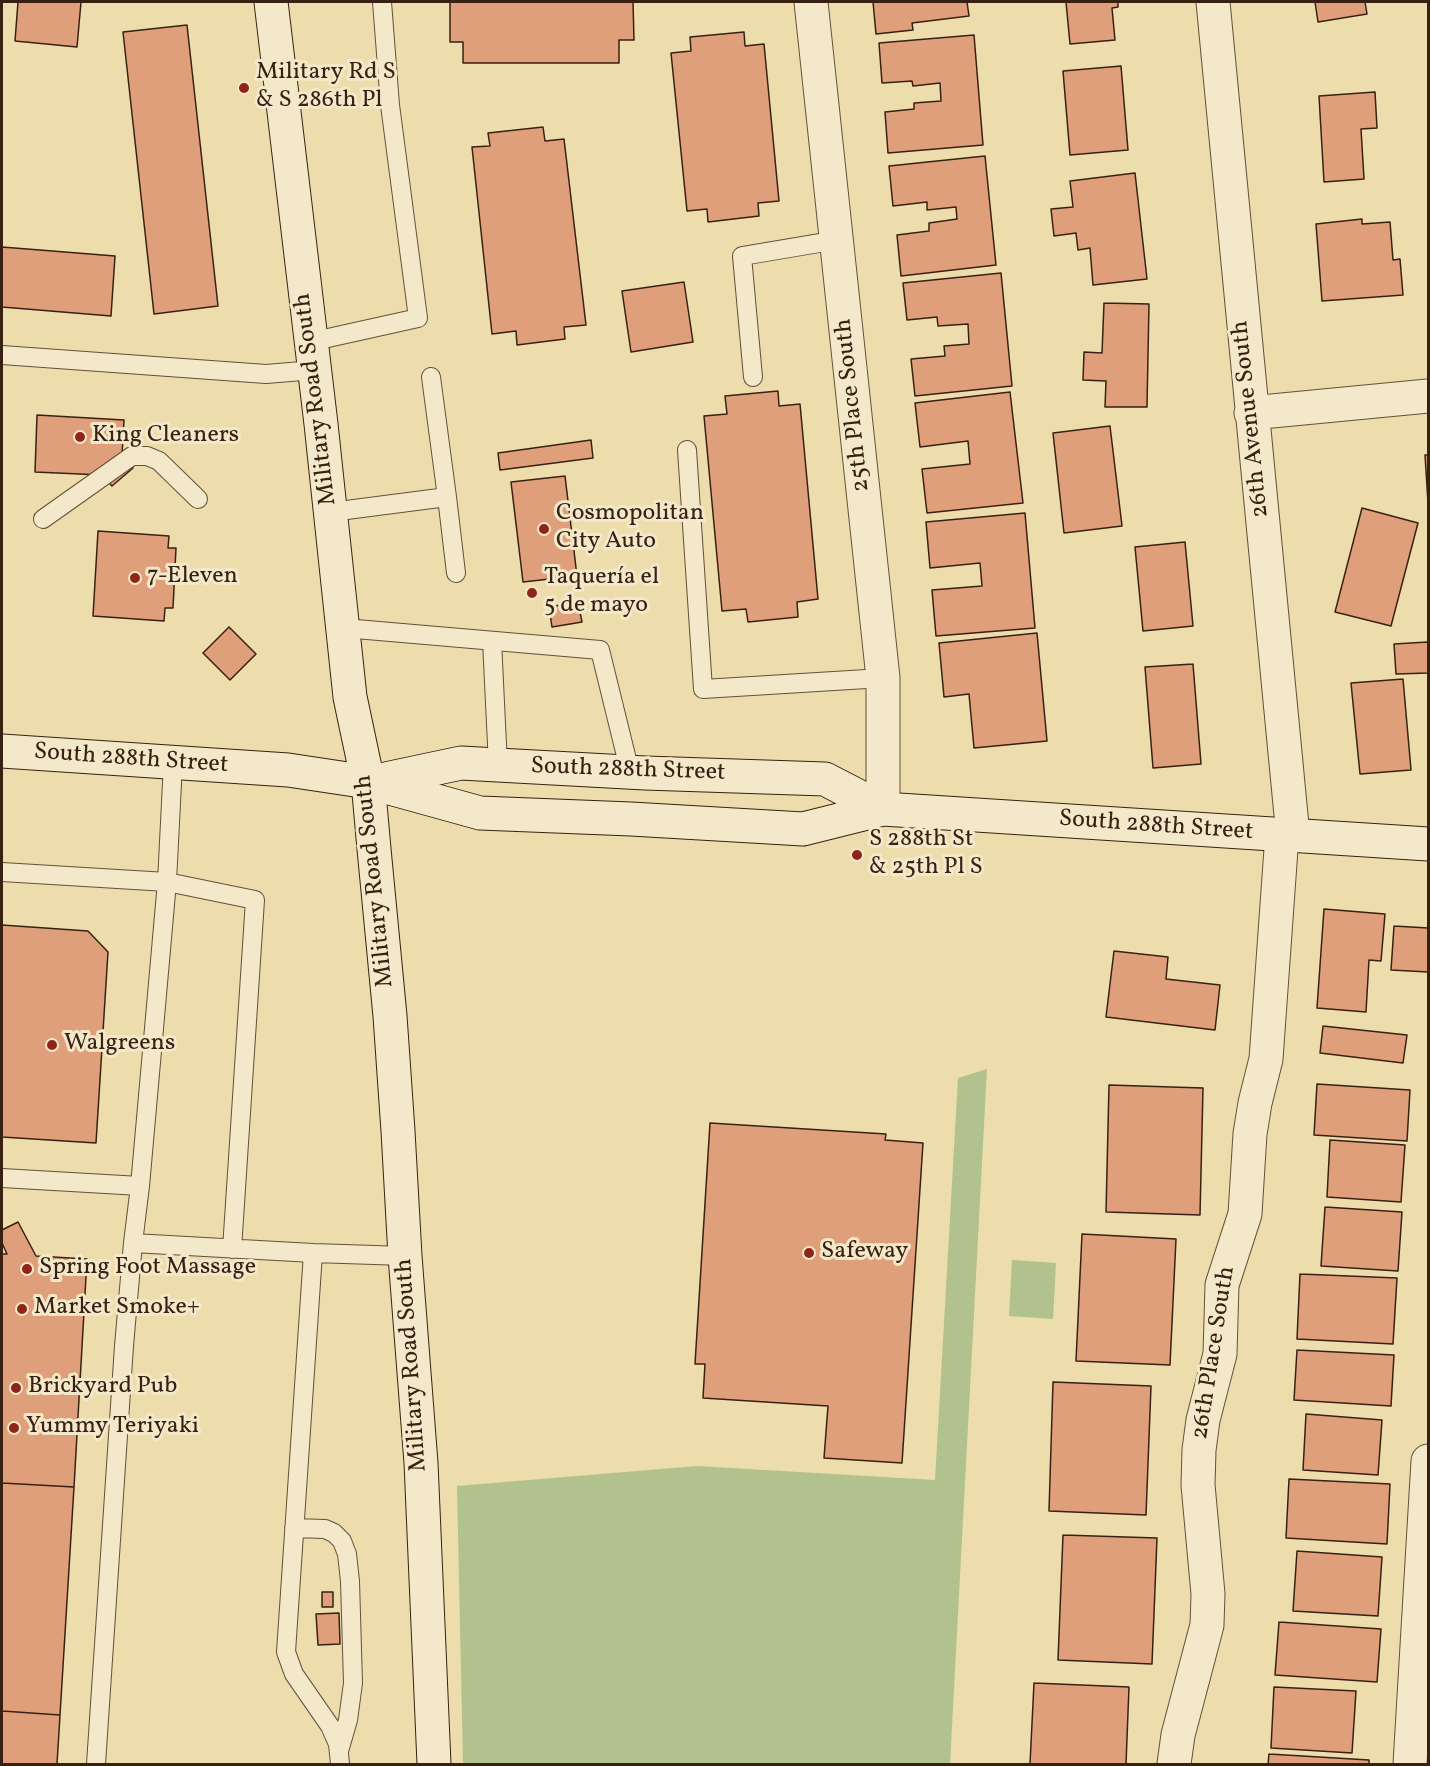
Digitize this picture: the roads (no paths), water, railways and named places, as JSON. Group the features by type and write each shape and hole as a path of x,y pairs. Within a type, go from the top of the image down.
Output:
{"main road":[{"name":"Military Road South","path":"270,2 331,512 350,697 368,782 392,1039 405,1256 421,1463 434,1764"},
{"name":"25th Place South","path":"812,2 883,678 883,809"},
{"name":"26th Avenue South","path":"1213,2 1287,835"},
{"path":"1251,413 1428,396"},
{"name":"South 288th Street","path":"2,751 288,770 368,782 480,813 640,819 803,829 883,809 1428,844"},
{"name":"South 288th Street","path":"368,782 461,764 825,779 883,809"},
{"name":"26th Place South","path":"1174,1764 1178,1735 1207,1624 1208,1594 1199,1496 1199,1450 1203,1420 1220,1354 1222,1284 1245,1214 1250,1134 1254,1103 1266,1059 1287,835"},
{"path":"1410,1764 1428,1461"}],"lane":[{"path":"2,355 266,374 418,318 390,105 382,2"},
{"path":"753,377 742,256 837,240"},
{"path":"431,377 456,573"},
{"path":"687,450 703,689 883,678"},
{"path":"43,519 132,456 147,456 159,461 198,499"},
{"path":"331,512 447,497"},
{"path":"344,628 600,650 630,772"},
{"path":"492,641 498,765"},
{"path":"96,1764 124,1346 167,882 173,763"},
{"path":"2,872 167,882 255,900 232,1249"},
{"path":"2,1178 140,1186"},
{"path":"133,1243 405,1256"},
{"path":"313,1253 286,1643 288,1659 294,1674 330,1726 336,1738 340,1758"},
{"path":"294,1528 325,1529 334,1533 342,1541 347,1554 353,1683 340,1758"},
{"path":"425,1764 434,1764"}],"place":[{"name":"Military Rd S & S 286th Pl","path":"244,88"},
{"name":"King Cleaners","path":"80,437"},
{"name":"Cosmopolitan City Auto","path":"544,529"},
{"name":"7-Eleven","path":"135,578"},
{"name":"Taquería el 5 de mayo","path":"532,593"},
{"name":"S 288th St & 25th Pl S","path":"857,855"},
{"name":"Walgreens","path":"52,1045"},
{"name":"Safeway","path":"809,1253"},
{"name":"Spring Foot Massage","path":"27,1269"},
{"name":"Market Smoke+","path":"22,1309"},
{"name":"Brickyard Pub","path":"16,1388"},
{"name":"Yummy Teriyaki","path":"14,1428"}]}
